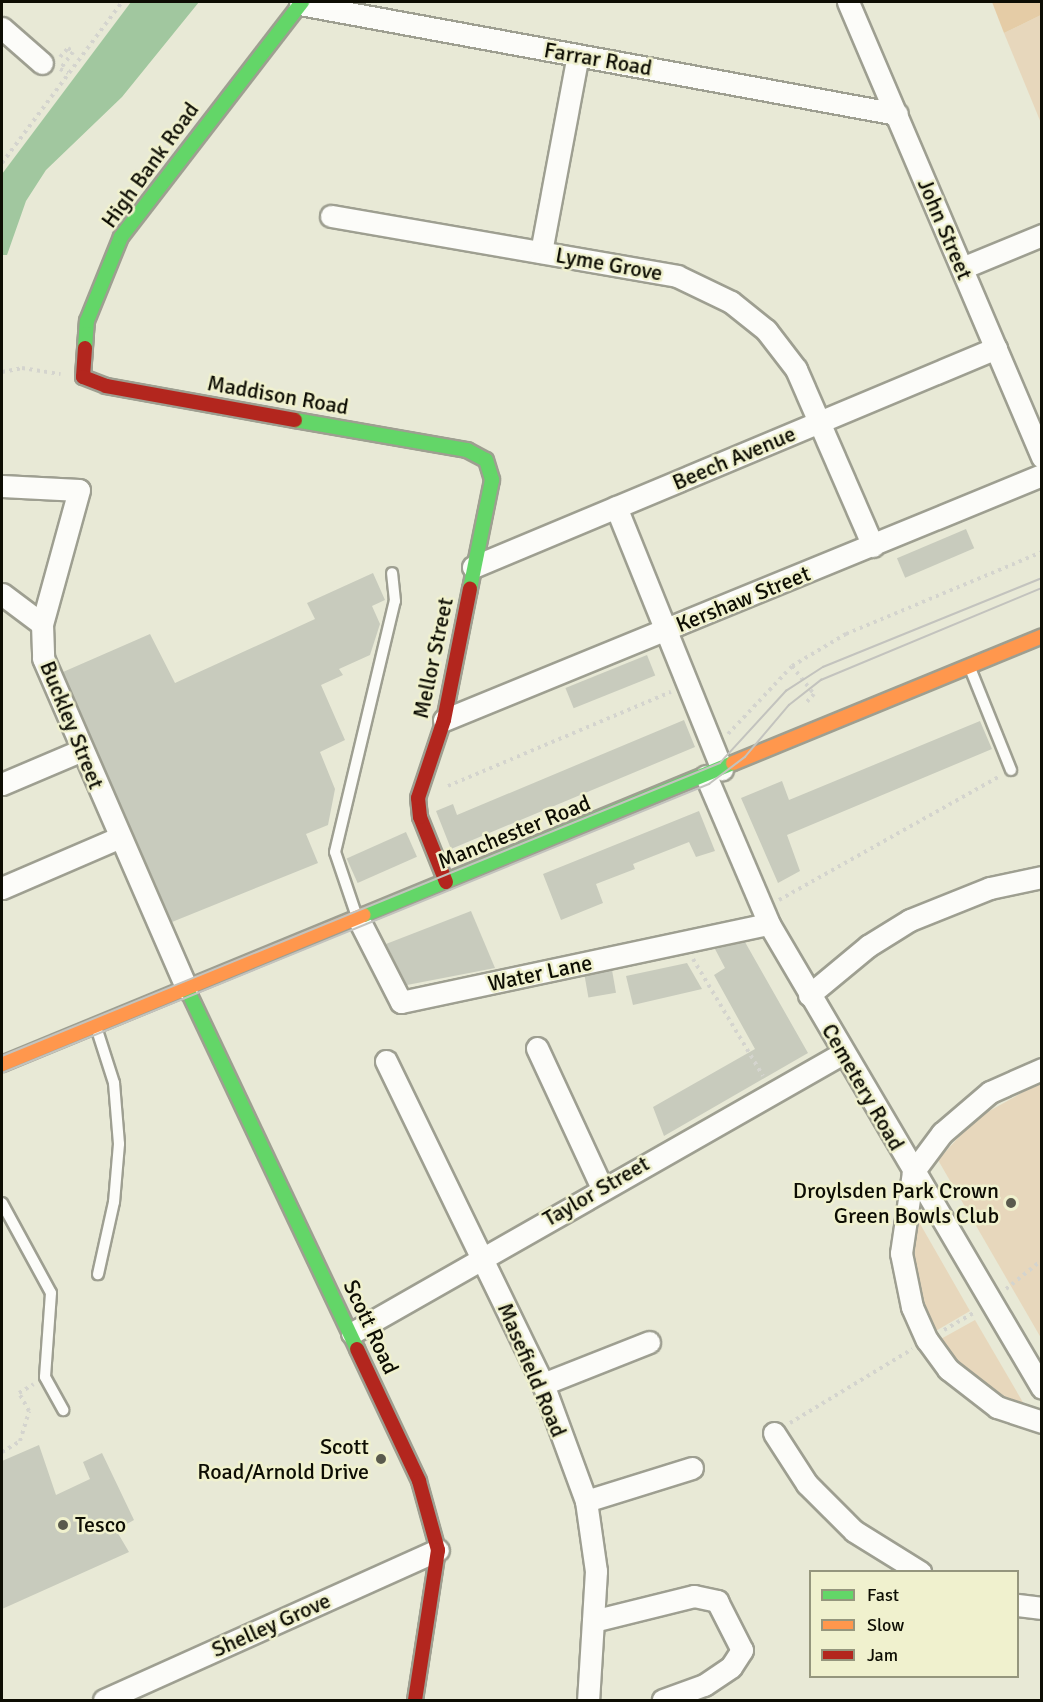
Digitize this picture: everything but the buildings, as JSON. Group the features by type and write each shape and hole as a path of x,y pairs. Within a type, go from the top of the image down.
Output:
{"street":[{"name":"John Street","path":"848,2 1041,457"},
{"name":"Farrar Road","path":"301,3 897,114"},
{"name":"High Bank Road","path":"83,377 87,321 121,237 301,3"},
{"path":"2,28 42,63"},
{"path":"541,252 578,56"},
{"name":"Lyme Grove","path":"331,216 677,276 715,291 766,330 796,369 822,421 873,546"},
{"path":"962,268 1041,235"},
{"name":"Beech Avenue","path":"473,567 996,348"},
{"name":"Maddison Road","path":"83,377 106,386 467,450"},
{"name":"Mellor Street","path":"418,798 444,720 492,480 486,460 467,450"},
{"name":"Kershaw Street","path":"444,720 873,546 1041,475"},
{"name":"Buckley Street","path":"2,486 79,490 42,624 43,658 118,838 187,988"},
{"name":"Cemetery Road","path":"616,507 688,685 714,772 766,917 809,995 1041,1388"},
{"path":"2,594 42,624"},
{"name":"Manchester Road","path":"2,1064 358,920 1041,636"},
{"path":"2,784 82,750"},
{"path":"418,798 420,817 446,882"},
{"path":"2,888 118,838"},
{"path":"809,995 868,946 910,920 990,888 1041,877"},
{"name":"Water Lane","path":"358,920 401,1002 684,942 766,917"},
{"name":"Scott Road","path":"187,988 352,1333 418,1481 438,1550 415,1701"},
{"path":"537,1048 602,1188"},
{"name":"Taylor Street","path":"352,1333 482,1256 843,1053"},
{"name":"Masefield Road","path":"386,1061 543,1384 586,1502 596,1570 588,1701"},
{"path":"1041,1069 965,1109 913,1172 901,1253 912,1307 927,1340 948,1369 975,1393 997,1407 1041,1422"},
{"path":"543,1384 649,1342"},
{"path":"774,1433 807,1484 855,1531 917,1570"},
{"path":"586,1502 692,1468"},
{"name":"Shelley Grove","path":"104,1701 438,1550"},
{"path":"593,1621 694,1596 717,1601 742,1650 732,1666 704,1685 663,1701"},
{"path":"1019,1605 1041,1608"}],"lane":[{"path":"358,920 335,852 394,601 392,573"},
{"path":"969,666 1011,770"},
{"path":"96,1027 114,1083 119,1144 114,1202 98,1274"},
{"path":"2,1203 51,1293 45,1377 63,1410"}],"path":[{"path":"2,163 122,2"},
{"path":"2,372 22,368 83,377"},
{"path":"724,740 792,666 846,634 1041,552"},
{"path":"792,666 814,694 800,709"},
{"path":"418,798 688,685"},
{"path":"766,917 1011,770"},
{"path":"684,942 772,1092"},
{"path":"774,1433 992,1303 1041,1260"},
{"path":"2,1452 20,1441 28,1421 19,1393 45,1377"}],"shaded area":[{"path":"131,2 199,2 122,97 46,170 26,201 7,255 2,255 2,174"},
{"path":"992,2 1041,2 1041,15 1004,33"},
{"path":"1041,15 1041,123 1004,33"},
{"name":"Droylsden Park Crown Green Bowls Club","path":"1041,1082 1041,1338 938,1160 975,1119"},
{"path":"915,1215 970,1311 934,1332 914,1271"},
{"path":"975,1320 1028,1411 965,1371 939,1340"}],"tram line":[{"path":"2,1056 720,763 786,691 823,667 1042,578"},
{"path":"2,1073 709,784 745,757 789,705 821,680 1042,588"}],"traffic: fast":[{"path":"85,348 87,321 121,237 302,2"},
{"path":"295,420 467,450 486,460 492,480 470,589"},
{"path":"364,915 733,763"},
{"path":"187,989 357,1349"}],"traffic: slow":[{"path":"733,763 1042,636"},
{"path":"2,1064 364,915"}],"traffic: jam":[{"path":"85,348 83,377 106,386 295,420"},
{"path":"446,882 420,817 418,798 444,720 470,589"},
{"path":"357,1349 419,1481 438,1550 415,1700"}],"place":[{"name":"Droylsden Park Crown Green Bowls Club","path":"1011,1203"},
{"name":"Scott Road/Arnold Drive","path":"381,1459"},
{"name":"Tesco","path":"63,1525"}]}
